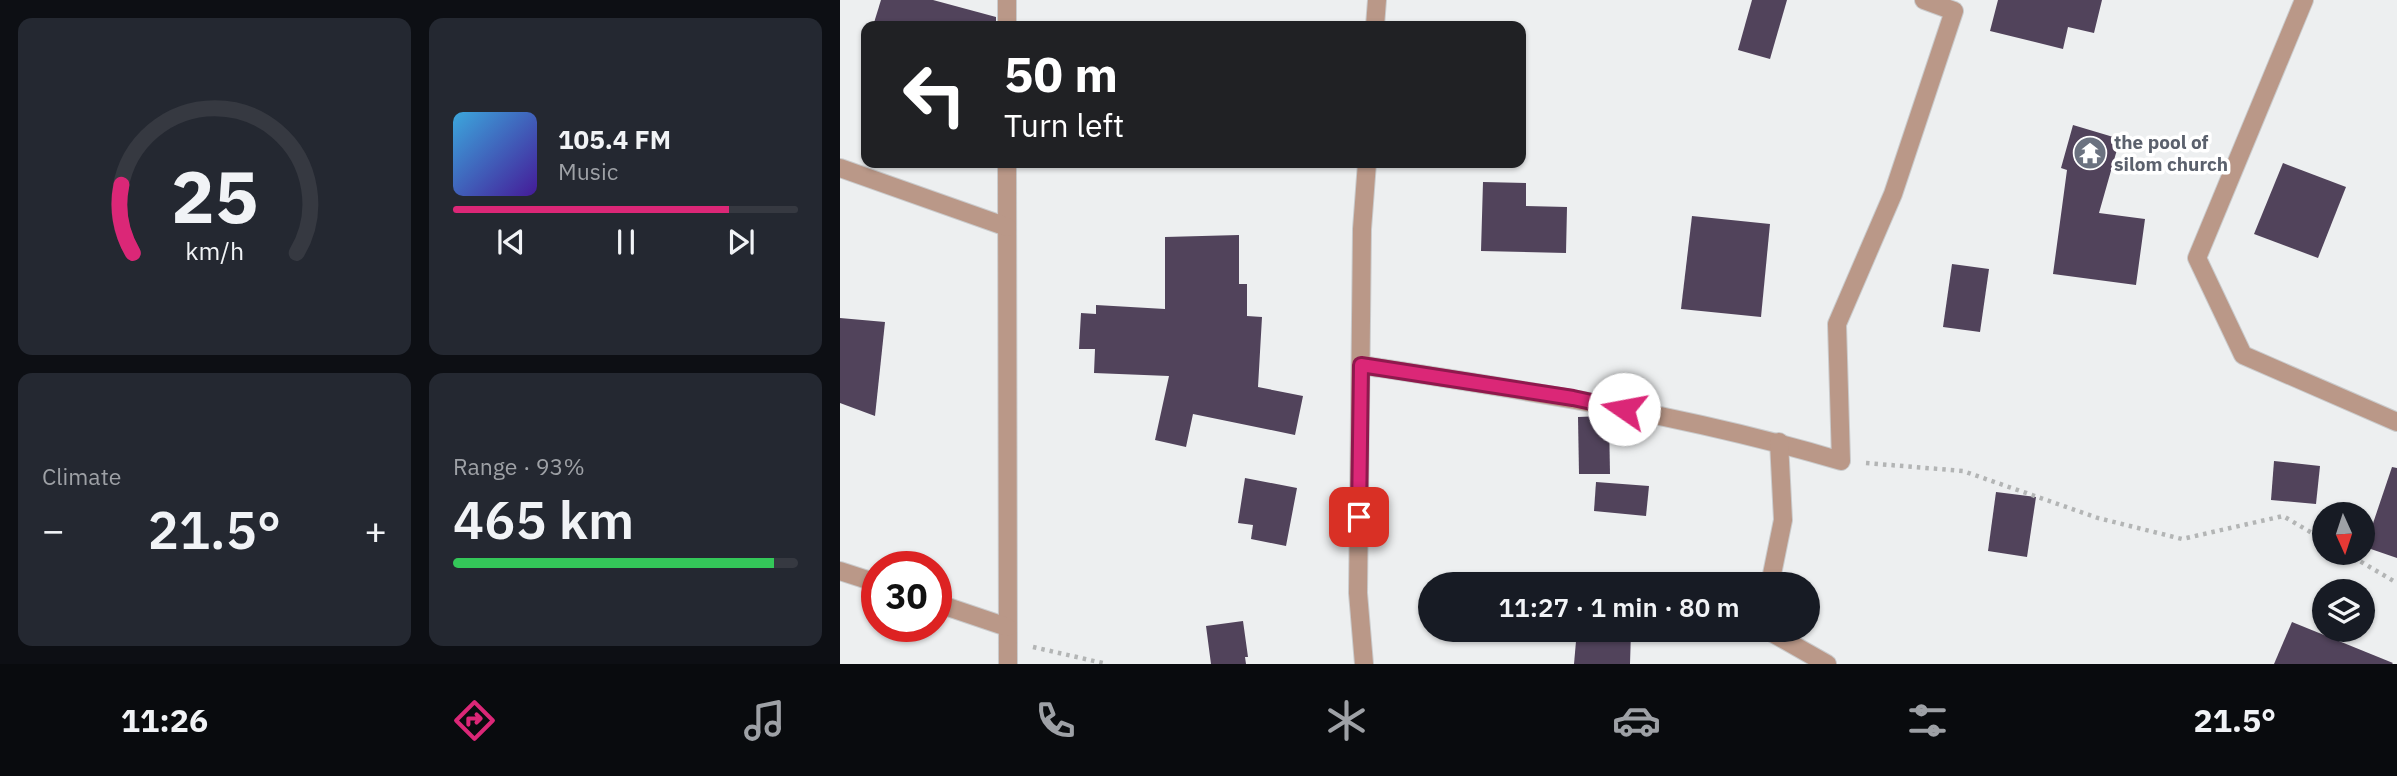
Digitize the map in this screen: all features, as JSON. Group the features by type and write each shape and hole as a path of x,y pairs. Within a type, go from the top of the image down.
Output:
{"street":[{"path":"1007,0 1007,21"},
{"path":"1375,21 1377,0"},
{"path":"1361,365 1573,398 1779,442 1841,460 1837,324 1893,194 1954,11 1924,0"},
{"path":"2304,0 2197,258 2243,355 2397,422"},
{"path":"840,168 1007,228"},
{"path":"1007,168 1008,664"},
{"path":"1364,664 1358,593 1362,229 1367,168"},
{"path":"1772,572 1783,520 1779,442"},
{"path":"840,571 861,578"},
{"path":"952,610 1008,634"},
{"path":"1788,642 1826,664"}],"path":[{"path":"1841,460 1963,471 2098,518 2182,539 2283,516 2312,533"},
{"path":"2366,565 2397,583"},
{"path":"1008,634 1107,664"}],"building":[{"path":"881,0 933,0 996,17 996,21 875,21"},
{"path":"1752,0 1787,0 1770,59 1738,50"},
{"path":"1998,0 2102,0 2094,33 2068,27 2063,49 1990,31"},
{"path":"2073,125 2120,139 2099,213 2145,219 2136,285 2053,274 2067,170 2061,168"},
{"path":"2283,163 2346,187 2318,258 2254,234"},
{"path":"1483,182 1526,183 1526,206 1567,207 1566,253 1481,251"},
{"path":"1692,216 1770,224 1761,317 1681,309"},
{"path":"1239,235 1239,284 1247,284 1247,316 1262,317 1258,387 1303,396 1295,435 1193,414 1186,447 1155,440 1169,376 1094,373 1095,349 1079,349 1081,313 1096,314 1096,305 1165,309 1165,237"},
{"path":"1952,264 1989,269 1980,332 1943,327"},
{"path":"840,318 885,322 875,416 840,403"},
{"path":"1578,417 1609,418 1610,474 1579,474"},
{"path":"2274,461 2320,466 2316,502 2271,500"},
{"path":"2392,467 2397,468 2397,558 2375,550 2375,517"},
{"path":"1245,478 1297,488 1286,546 1251,539 1253,525 1238,523"},
{"path":"1596,482 1649,486 1646,516 1594,511"},
{"path":"1996,492 2036,497 2027,557 1988,551"},
{"path":"1243,621 1248,657 1245,657 1246,664 1211,664 1206,626"},
{"path":"2292,622 2312,630 2312,642 2341,642 2393,663 2392,664 2274,664"},
{"path":"1576,642 1631,642 1630,664 1574,664"}],"place":[{"name":"the pool of silom church","path":"2090,153"}],"route":[{"path":"1359,517 1361,365 1573,398 1624,409"}]}
